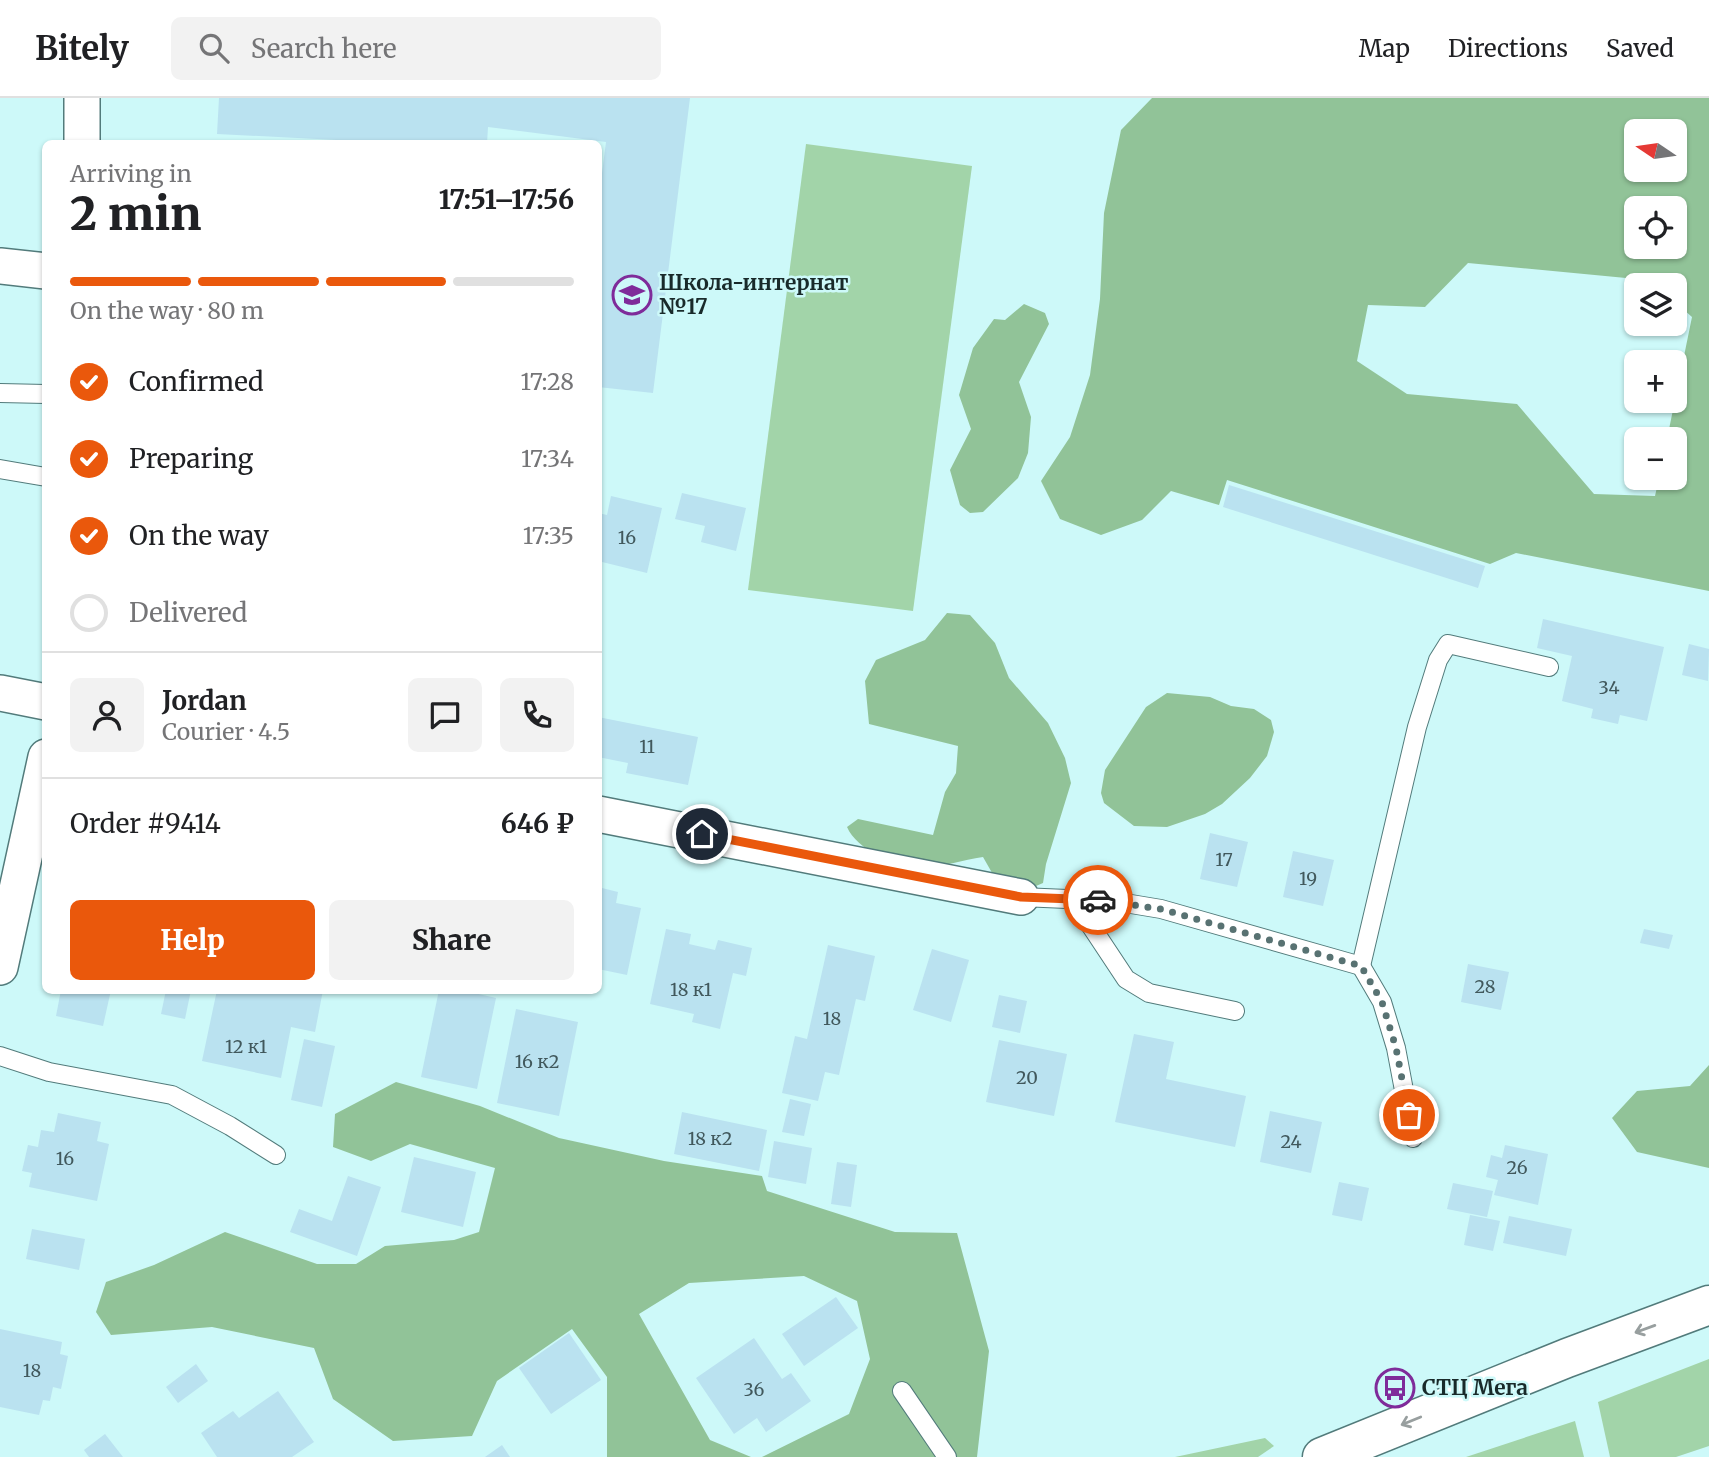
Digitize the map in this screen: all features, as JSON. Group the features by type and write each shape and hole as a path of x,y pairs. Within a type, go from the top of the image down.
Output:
{"main road":[{"path":"1322,1457 1567,1358 1709,1305"}],"street":[{"path":"82,98 82,140"},
{"path":"0,266 42,271"},
{"path":"0,694 42,701"},
{"path":"0,967 42,775"},
{"path":"602,815 1021,897"}],"lane":[{"path":"0,393 42,394"},
{"path":"0,469 42,476"},
{"path":"1413,1138 1396,1048 1382,1002 1361,966 1417,727 1438,660 1448,645 1549,667"},
{"path":"1021,897 1113,901 1161,909 1361,966"},
{"path":"1073,899 1126,978 1149,993 1235,1011"},
{"path":"0,1056 50,1072 172,1095 230,1126 276,1156"},
{"path":"902,1391 947,1457"}],"green space":[{"path":"1152,98 1709,98 1709,591 1516,553 1490,564 1227,480 1219,505 1171,491 1142,520 1101,535 1060,519 1041,481 1070,437 1090,375 1100,299 1104,213 1121,130","holes":["1468,263 1624,278 1624,273 1687,273 1687,313 1692,317 1685,350 1687,413 1672,413 1669,427 1687,427 1687,490 1656,490 1655,496 1594,494 1517,404 1407,394 1357,361 1368,305 1425,307"]},
{"path":"806,144 972,166 913,611 748,590"},
{"path":"1024,304 1045,313 1049,324 1019,382 1031,417 1028,453 1018,478 983,512 970,513 960,505 950,470 971,429 959,395 973,348 994,319 1005,320"},
{"path":"947,613 970,615 995,643 1009,678 1048,723 1065,758 1071,783 1046,864 1043,883 1029,889 995,878 983,857 930,867 912,867 890,861 859,843 847,827 858,819 933,835 945,792 956,773 958,746 869,724 865,681 876,660 925,640"},
{"path":"1167,693 1210,697 1231,706 1254,709 1271,720 1274,732 1267,756 1250,778 1222,804 1205,814 1167,827 1134,826 1104,803 1101,793 1105,770 1146,707"},
{"path":"1709,1065 1709,1168 1637,1152 1612,1118 1637,1091 1690,1086"},
{"path":"396,1082 480,1106 559,1138 664,1161 762,1176 767,1191 895,1232 957,1233 989,1351 977,1457 762,1457 849,1414 870,1359 857,1301 804,1276 689,1283 639,1314 710,1440 751,1457 607,1457 607,1377 572,1329 497,1381 472,1436 393,1441 333,1399 314,1348 212,1327 111,1335 96,1312 106,1282 154,1265 225,1232 317,1264 356,1264 385,1246 454,1240 479,1232 495,1168 410,1144 371,1161 333,1147 335,1114"},
{"path":"1709,1359 1709,1446 1676,1457 1610,1457 1598,1402"},
{"path":"1575,1421 1584,1457 1466,1457"},
{"path":"1265,1438 1274,1446 1258,1457 1175,1457"}],"building":[{"name":"Школа-интернат №17","path":"219,98 690,98 653,393 602,387 602,173 606,142 488,127 487,140 336,140 217,134"},
{"path":"1229,485 1485,566 1478,588 1223,507"},
{"path":"682,493 746,508 736,551 701,542 705,526 675,519"},
{"path":"611,496 662,508 647,573 602,562 602,514 607,515"},
{"path":"1543,619 1664,647 1647,721 1620,715 1618,724 1591,718 1593,709 1562,701 1572,656 1537,648"},
{"path":"1689,644 1709,649 1708,681 1682,675"},
{"path":"602,718 698,737 688,785 626,773 628,763 602,758"},
{"path":"1210,833 1248,842 1237,887 1200,879"},
{"path":"1293,851 1334,860 1323,906 1283,897"},
{"path":"602,888 618,892 616,903 641,908 627,975 602,970"},
{"path":"666,929 691,934 689,944 715,950 718,940 752,948 746,976 733,973 720,1029 692,1022 694,1014 650,1004"},
{"path":"1644,929 1673,935 1669,949 1640,943"},
{"path":"828,945 875,956 865,1001 856,999 839,1075 825,1072 818,1101 782,1093 795,1036 807,1039"},
{"path":"932,949 969,960 951,1022 913,1010"},
{"path":"1468,964 1509,972 1501,1010 1461,1002"},
{"path":"60,994 110,994 103,1026 56,1016"},
{"path":"165,994 190,994 185,1019 161,1014"},
{"path":"216,994 322,994 315,1032 291,1027 281,1078 202,1061"},
{"path":"438,994 478,994 496,998 477,1089 421,1077"},
{"path":"999,995 1027,1001 1020,1033 992,1027"},
{"path":"516,1009 578,1022 559,1116 497,1103"},
{"path":"1134,1034 1174,1042 1166,1079 1246,1096 1235,1147 1115,1122"},
{"path":"304,1039 335,1046 322,1107 291,1100"},
{"path":"999,1040 1067,1054 1054,1116 986,1102"},
{"path":"790,1099 811,1104 804,1136 782,1132"},
{"path":"1270,1111 1322,1122 1311,1173 1260,1162"},
{"path":"682,1112 767,1130 759,1171 674,1154"},
{"path":"58,1113 101,1122 97,1141 109,1144 97,1201 29,1187 32,1173 22,1171 28,1145 38,1147 41,1130 54,1132"},
{"path":"774,1141 812,1148 806,1184 768,1177"},
{"path":"1505,1145 1548,1154 1538,1205 1494,1195 1498,1180 1486,1177 1491,1155 1502,1158"},
{"path":"414,1157 476,1172 463,1227 401,1212"},
{"path":"837,1162 857,1165 851,1207 831,1204"},
{"path":"348,1176 381,1187 357,1256 290,1232 299,1209 332,1221"},
{"path":"1339,1182 1369,1188 1362,1221 1332,1215"},
{"path":"1453,1183 1493,1191 1487,1217 1447,1209"},
{"path":"1470,1215 1500,1221 1493,1251 1464,1245"},
{"path":"1509,1216 1572,1229 1566,1256 1503,1243"},
{"path":"32,1229 85,1239 79,1270 26,1259"},
{"path":"836,1297 858,1328 804,1366 782,1334"},
{"path":"0,1329 62,1342 60,1354 68,1356 61,1389 53,1387 50,1401 43,1400 39,1415 0,1407"},
{"path":"569,1333 601,1380 551,1414 519,1368"},
{"path":"754,1338 782,1379 791,1373 811,1401 766,1432 757,1418 734,1434 696,1378"},
{"path":"196,1364 208,1381 178,1403 166,1387"},
{"path":"278,1391 314,1442 292,1457 217,1457 201,1433 233,1411 239,1418"},
{"path":"105,1434 123,1457 89,1457 84,1450"},
{"path":"502,1445 510,1457 485,1457"}],"way so far":[{"path":"1098,900 1161,909 1361,966 1382,1002 1396,1048 1409,1115"}],"place":[{"name":"Школа-интернат №17","path":"632,295"},
{"name":"СТЦ Мега","path":"1395,1388"}],"route":[{"path":"702,834 1021,897 1098,900"}]}
